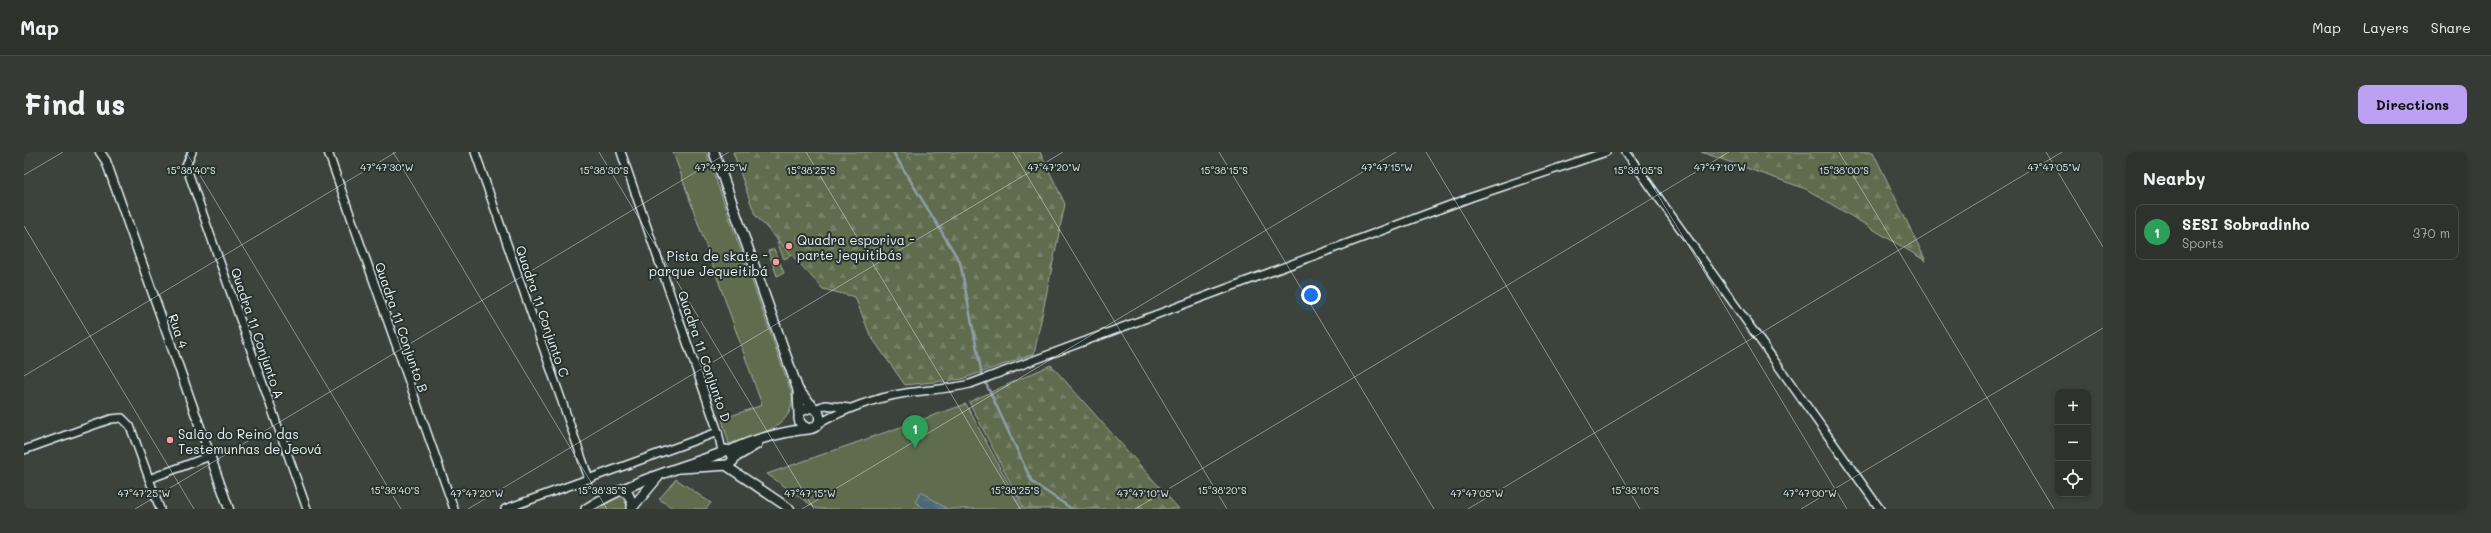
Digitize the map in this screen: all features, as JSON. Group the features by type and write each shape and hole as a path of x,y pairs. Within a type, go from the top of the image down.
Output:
{"main road":[{"path":"714,152 798,390 799,416 801,424 807,428"},
{"path":"586,509 621,490 661,474 726,458 766,438 785,432 813,428 821,422 819,414 798,390"},
{"path":"785,432 807,407 814,408"},
{"path":"632,507 661,474"},
{"path":"621,490 628,494 632,507"}],"street":[{"name":"Rua 4","path":"100,152 105,156 229,509"},
{"name":"Quadra 11 Conjunto A","path":"192,152 186,166 307,509"},
{"name":"Quadra 11 Conjunto B","path":"328,152 454,509"},
{"name":"Quadra 11 Conjunto C","path":"475,152 589,478"},
{"name":"Quadra 11 Conjunto D","path":"621,152 726,458"},
{"path":"821,422 849,408 905,393 948,389 970,384 1465,199 1606,152"},
{"path":"1626,152 1880,509"},
{"path":"814,408 828,405 849,408"},
{"path":"24,450 111,419 122,418 130,426 160,509"},
{"path":"504,509 718,432"},
{"path":"149,479 210,456"},
{"path":"726,458 750,484 790,509"}],"green space":[{"path":"673,152 706,152 792,394 792,406 788,415 781,423 772,429 729,444 722,419 762,405"},
{"path":"733,152 1040,152 1065,204 1034,354 962,379 905,385 870,335 855,297 823,289 755,215"},
{"path":"1701,152 1873,152 1926,261 1806,189"},
{"name":"Quadra esporiva - parte jequitibás","path":"793,235 800,251 784,259 777,242"},
{"name":"Pista de skate - parque Jequeitibá","path":"774,249 784,273 777,276 768,251"},
{"path":"1051,365 1179,509 1024,509 969,402"},
{"path":"966,404 1022,509 817,509 767,474"},
{"path":"676,479 711,503 706,509 674,509 659,499"},
{"path":"621,490 631,509 586,509"}],"water":[{"path":"921,492 946,508 925,509 915,502"}],"waterway":[{"path":"893,152 960,262 982,375 1032,482 1072,509"}],"place":[{"name":"Quadra esporiva - parte jequitibás","path":"789,246"},
{"name":"Pista de skate - parque Jequeitibá","path":"776,262"},
{"name":"Salão do Reino das Testemunhas de Jeová","path":"170,440"},
{"name":"SESI Sobradinho","path":"915,448"}]}
